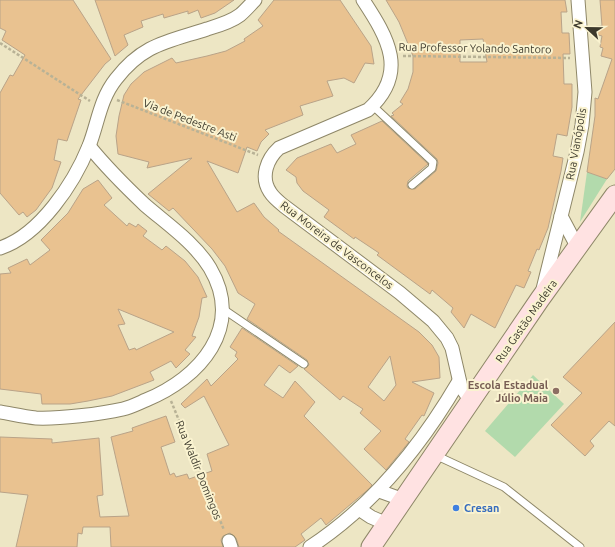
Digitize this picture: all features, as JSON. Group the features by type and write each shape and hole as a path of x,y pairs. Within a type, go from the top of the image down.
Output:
{"street":[{"path":"0,248 32,231 45,217 67,186 89,146 99,109 106,95 115,80 135,58 165,41 220,25 240,16 255,0"},
{"path":"269,159 279,148 368,110 378,102 388,82 392,56 382,29 363,0"},
{"name":"Rua Vianópolis","path":"540,299 562,216 582,125 585,92 578,0"},
{"path":"0,412 36,418 124,409 167,392 193,372 210,352 220,331 222,310 216,281 209,267 187,242 144,204 106,167 89,146"},
{"name":"Rua Moreira de Vasconcelos","path":"269,159 265,178 269,192 284,206 400,293 433,321 447,338 452,348 459,381 471,401"},
{"name":"Rua Gastão Madeira","path":"371,547 540,299 615,195"},
{"path":"562,216 578,248"},
{"path":"310,547 329,535 378,491 419,444 459,381"},
{"path":"378,491 404,500"},
{"path":"359,509 371,517 387,524"}],"lane":[{"path":"372,106 433,162 432,168 412,185"},
{"path":"222,310 304,364"},
{"path":"435,455 504,487 580,547"}],"path":[{"path":"0,42 84,96 99,109"},
{"name":"Rua Professor Yolando Santoro","path":"392,56 582,58"},
{"name":"Via de Pedestre Asti","path":"106,95 269,159"},
{"name":"Rua Waldir Domingos","path":"167,392 211,502 230,544"}],"green space":[{"path":"587,172 607,179 580,222"},
{"path":"533,375 564,404 515,457 485,431"}],"building":[{"path":"0,0 73,0 111,59 105,64 78,99 81,100 67,141 58,139 54,160 61,162 52,188 36,210 27,217 23,212 19,215 0,193 0,93 10,75 13,76 25,55 2,40 6,31 0,28"},
{"path":"95,0 234,0 215,13 201,18 198,10 188,14 188,11 164,18 163,14 141,21 143,27 124,35 128,45 115,56"},
{"path":"274,0 340,0 371,46 374,64 365,63 354,83 344,78 327,81 333,96 300,106 303,115 265,130 269,134 261,142 257,151 247,147 238,173 207,161 237,212 254,203 264,217 279,230 278,231 419,332 432,345 439,357 440,378 412,382 434,393 424,416 422,415 405,439 409,442 386,470 364,449 381,431 360,413 363,409 343,396 340,400 304,369 309,365 307,360 247,319 255,304 238,293 225,266 212,249 173,208 169,211 148,194 192,158 147,168 149,162 118,154 116,136 119,116 124,95 131,84 144,72 172,58 176,63 226,51 245,41 244,39 263,26 258,20","holes":["390,356 396,385 384,401 368,387"]},
{"path":"386,0 565,0 567,12 561,12 562,33 569,33 570,54 563,54 564,84 572,84 572,107 567,136 557,134 553,156 563,158 561,171 548,228 528,271 531,272 524,288 516,285 495,328 471,314 464,328 451,312 453,308 432,290 430,294 377,255 379,253 355,237 354,239 324,217 329,210 303,191 297,183 296,177 286,170 297,158 331,144 337,153 356,144 351,135 382,121 428,164 408,181 408,188 415,189 436,171 438,163 437,159 391,116 394,115 392,113 403,104 400,102 408,89 413,72 413,56 399,22","holes":["483,39 487,62 460,62 460,40"]},
{"path":"600,0 615,0 615,169 607,179 587,172 595,116 595,98 598,99 612,59 601,56 603,48 600,47 602,36 588,32 588,27 602,26"},
{"path":"98,180 112,198 104,205 127,226 129,223 136,227 138,224 147,231 143,236 162,250 166,246 185,261 198,277 207,297 202,298 199,317 192,336 196,337 185,350 190,354 176,368 171,361 150,372 154,380 112,396 70,404 42,404 41,394 0,389 0,274 11,273 8,268 27,259 30,265 50,250 41,240 68,213 83,189","holes":["118,309 174,332 136,350 135,348 129,350 118,325 125,324"]},
{"path":"615,322 615,426 609,421 590,441 594,446 585,456 551,425 582,393 563,377"},
{"path":"242,328 298,366 290,373 279,365 264,385 283,398 295,381 315,402 304,416 372,485 370,488 326,525 321,518 301,534 305,540 295,547 239,547 236,538 230,533 223,536 221,540 223,547 111,547 110,527 83,527 82,534 78,533 77,547 16,547 28,495 0,492 0,437 52,439 52,443 99,438 103,495 97,496 100,517 129,516 111,437 133,431 132,428 166,416 175,442 161,447 170,475 174,473 176,477 187,474 189,479 212,471 207,454 229,445 204,396 185,408 181,404 207,379 211,386 238,359 235,356 237,352 230,347"}],"place":[{"name":"Escola Estadual Júlio Maia","path":"556,391"},
{"name":"Cresan","path":"456,508"}]}
